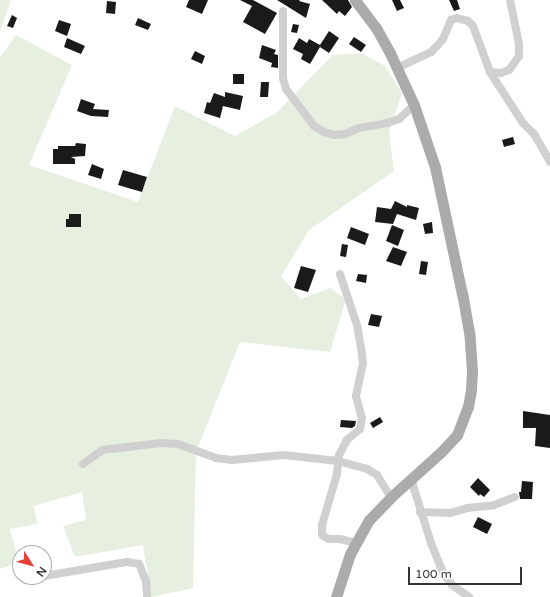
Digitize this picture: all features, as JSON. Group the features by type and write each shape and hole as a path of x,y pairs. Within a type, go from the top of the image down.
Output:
{"main road":[{"path":"336,597 350,554 369,520 391,497 441,452 457,435 468,407 472,371 469,332 448,221 435,167 414,105 397,68 376,28 354,0"}],"street":[{"path":"490,72 501,72 508,70 519,56 519,44 510,0"},
{"path":"282,11 283,78 286,89 314,126 324,132 334,135 346,134 359,128 387,123 399,118 414,105"},
{"path":"397,68 431,52 442,39 451,20 464,18 473,26 490,72 523,123 534,134 550,162"},
{"path":"340,274 357,325 363,363 356,396 362,418 360,429 347,440 342,448 338,461 337,474 322,526 322,533 328,539 340,539 356,543"},
{"path":"83,464 102,450 162,443 178,444 209,456 232,460 284,455 338,461 367,469 377,475 391,497"},
{"path":"411,479 420,512 444,575 452,585 469,597"},
{"path":"420,512 450,513 467,508 494,505 515,497"},
{"path":"52,575 127,562 139,564 146,581 147,597"}],"shaded area":[{"path":"0,0 11,0 0,31"},
{"path":"16,35 72,65 29,165 138,202 175,106 235,136 276,113 333,55 361,53 385,66 402,93 389,132 394,171 309,230 281,276 301,299 330,288 346,299 330,352 240,342 196,452 193,588 151,597 143,545 75,557 63,526 86,520 82,492 34,506 37,524 10,529 14,545 12,545 12,565 0,569 0,57"}],"building":[{"path":"189,0 208,0 202,14 186,7"},
{"path":"240,0 253,0 277,13 265,34 243,22 252,6"},
{"path":"277,0 300,0 299,1 310,4 306,18"},
{"path":"322,0 348,0 352,7 345,16 339,11 337,14"},
{"path":"392,0 400,0 404,8 397,11"},
{"path":"449,0 457,0 460,9 454,11"},
{"path":"107,1 116,2 115,14 106,13"},
{"path":"12,15 17,18 13,28 7,26"},
{"path":"138,18 151,24 148,30 135,25"},
{"path":"59,20 71,24 67,36 55,31"},
{"path":"293,24 299,25 297,33 291,32"},
{"path":"329,31 339,38 329,53 320,47 310,64 301,59 303,54 293,49 299,38 307,43 309,39 320,45"},
{"path":"354,37 366,45 361,52 349,44"},
{"path":"67,38 85,46 81,54 64,47"},
{"path":"262,45 276,50 274,54 278,55 278,68 271,67 272,63 259,58"},
{"path":"195,51 205,56 202,64 191,59"},
{"path":"233,74 244,74 244,84 233,84"},
{"path":"261,82 269,82 268,97 260,97"},
{"path":"225,92 243,96 240,110 223,106 220,118 204,113 207,102 210,103 214,93 225,97"},
{"path":"81,99 95,104 93,109 109,110 108,117 91,116 77,111"},
{"path":"513,137 515,144 504,147 502,140"},
{"path":"76,143 86,144 85,156 71,157 75,159 75,164 53,164 53,149 58,149 58,146 75,146"},
{"path":"92,164 104,169 101,179 88,175"},
{"path":"123,170 147,177 142,192 118,185"},
{"path":"395,201 407,207 407,205 419,208 416,220 397,214 393,224 375,222 377,207 391,209"},
{"path":"69,214 81,214 81,227 66,227 66,219 69,219"},
{"path":"432,222 433,233 425,234 423,224"},
{"path":"392,225 404,230 398,246 386,241"},
{"path":"351,227 369,234 365,245 347,238"},
{"path":"342,244 348,245 346,257 340,256"},
{"path":"393,247 407,252 401,266 386,261"},
{"path":"421,261 428,262 426,275 419,274"},
{"path":"301,266 316,270 308,292 294,288"},
{"path":"358,274 367,275 366,283 356,281"},
{"path":"371,314 382,316 379,327 368,325"},
{"path":"523,411 550,415 550,448 535,446 536,428 523,428"},
{"path":"380,417 383,422 373,428 370,423"},
{"path":"341,420 356,421 355,426 352,428 340,427"},
{"path":"478,478 490,490 484,497 480,494 479,496 470,487"},
{"path":"522,481 533,482 532,499 520,499 519,492 521,492"},
{"path":"478,517 492,524 487,534 473,527"}]}
